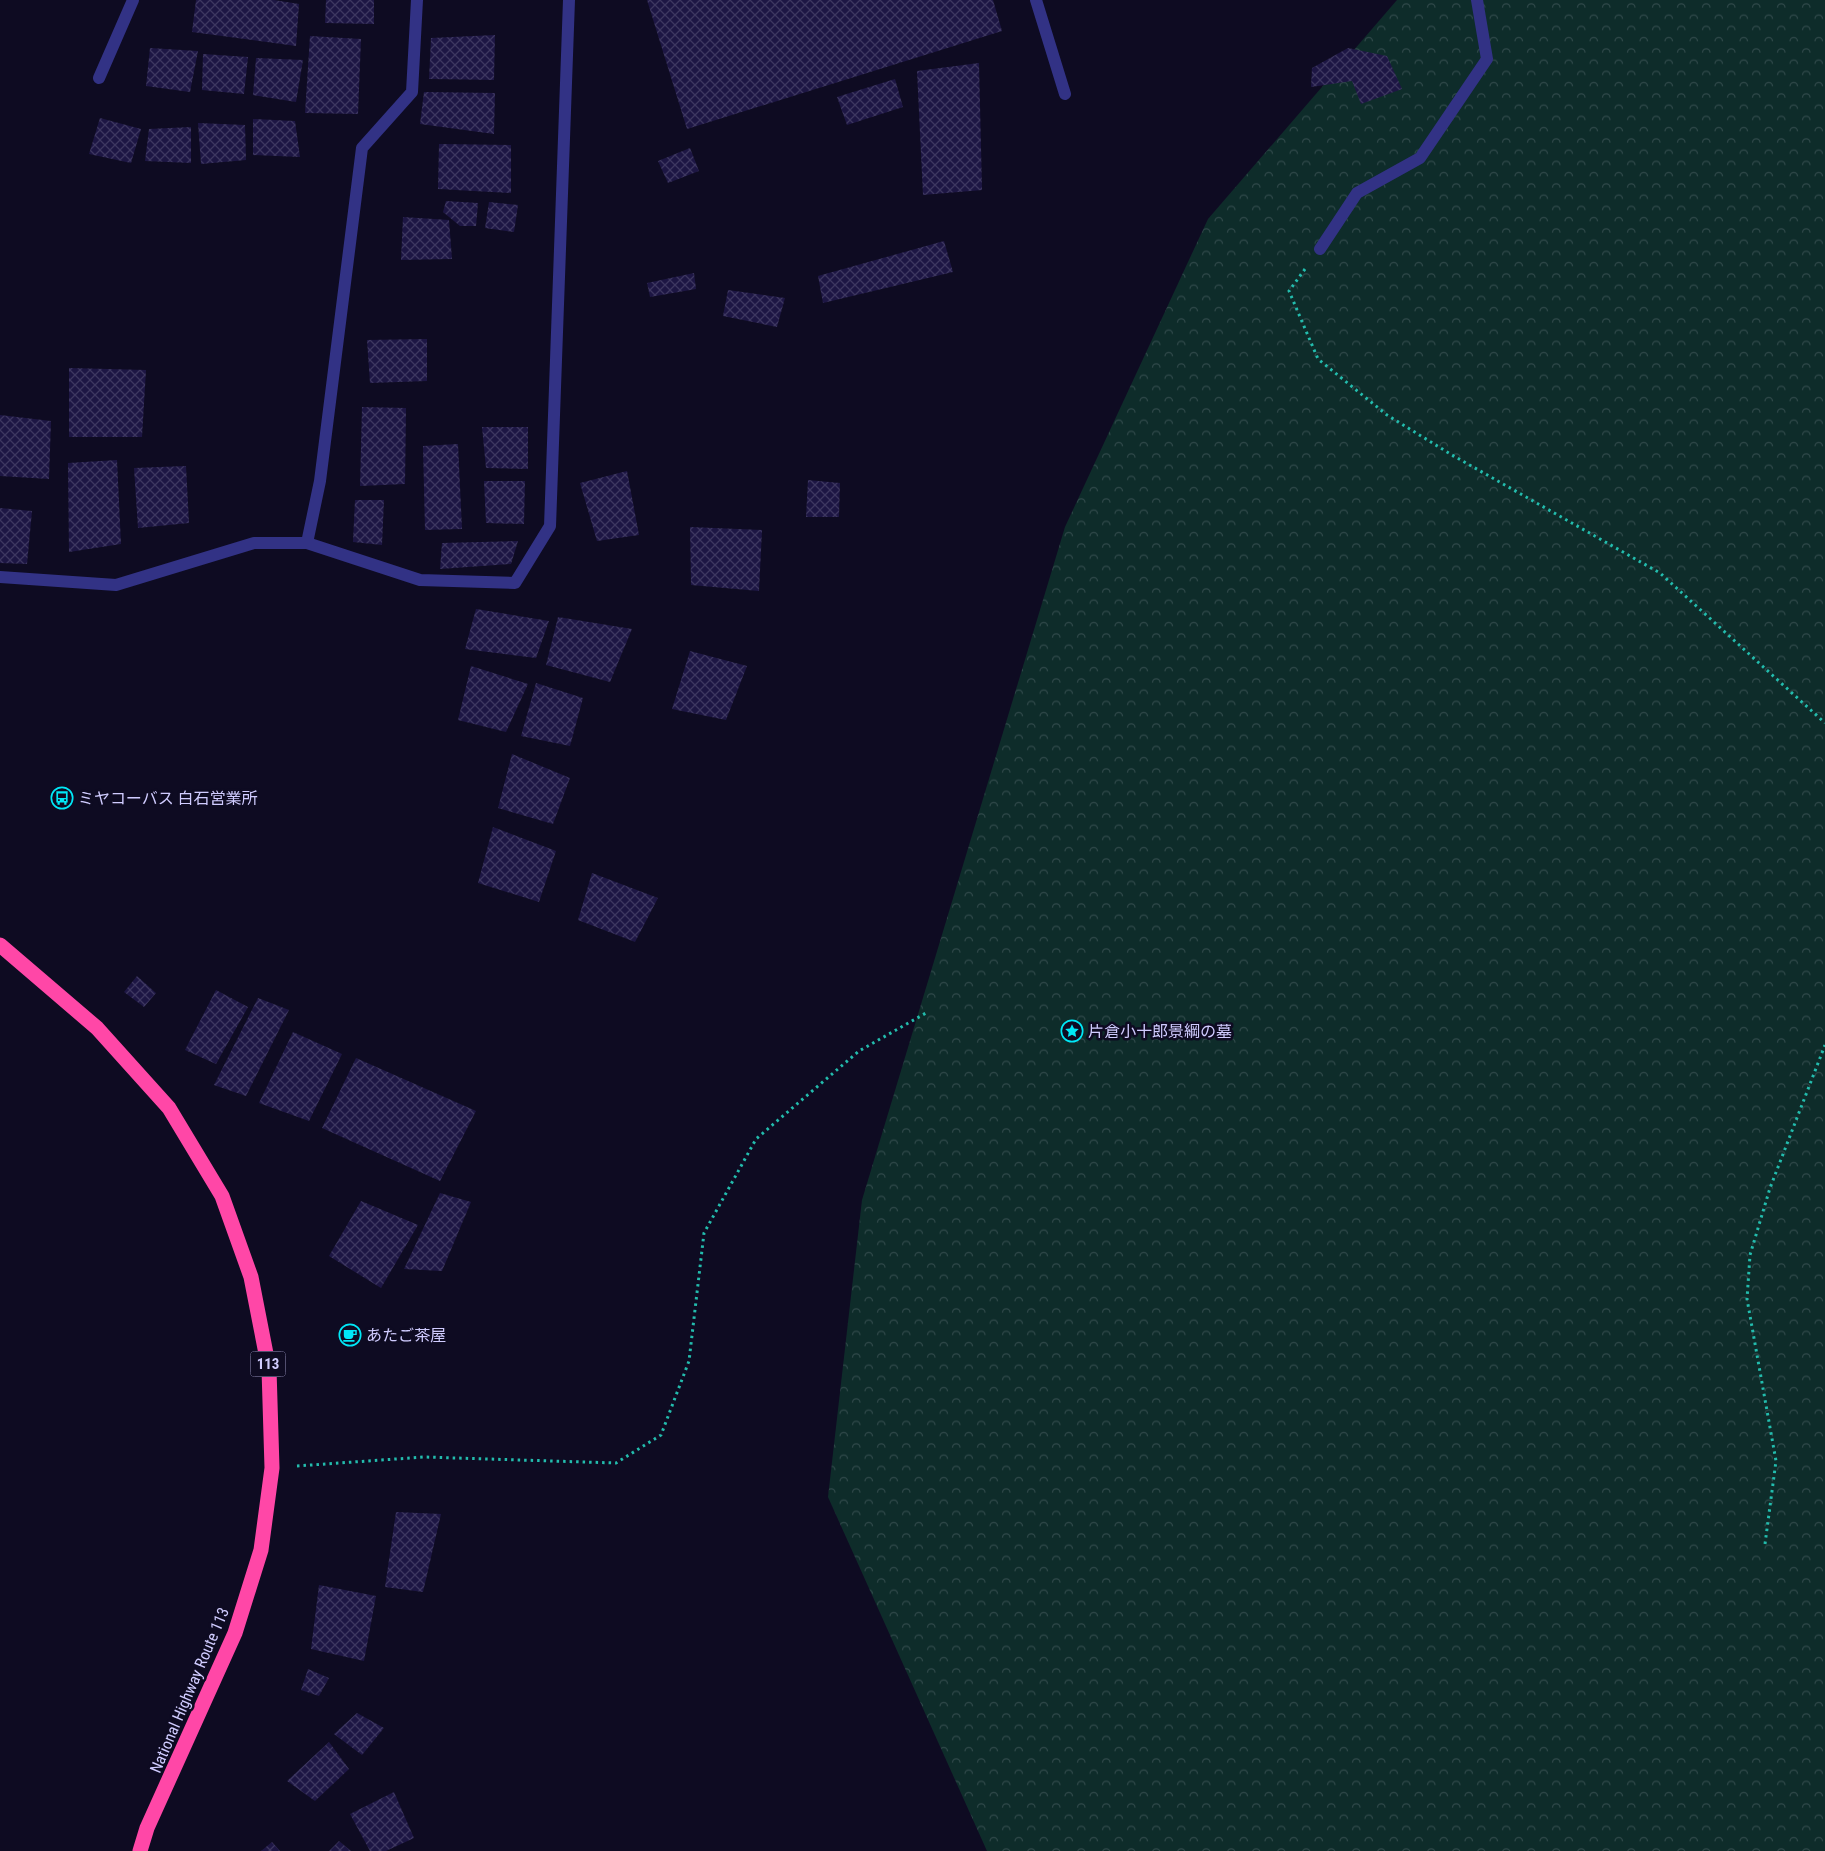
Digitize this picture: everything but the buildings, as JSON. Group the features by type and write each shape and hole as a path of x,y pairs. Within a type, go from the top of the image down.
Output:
{"highway":[{"name":"National Highway Route 113","path":"0,945 98,1028 169,1108 222,1196 251,1277 269,1369 272,1468 261,1550 235,1633 147,1828 140,1851"}],"street":[{"path":"99,78 133,0"},
{"path":"307,543 320,481 362,148 412,92 417,0"},
{"path":"0,577 116,585 254,543 307,543 420,580 515,583 550,526 570,0"},
{"path":"1036,0 1065,94"},
{"path":"1320,249 1357,193 1420,158 1487,59 1477,0"}],"path":[{"path":"1320,249 1289,291 1318,359 1387,415 1452,455 1660,573 1825,723"},
{"path":"272,1468 424,1457 616,1463 661,1435 689,1361 704,1233 756,1139 858,1051 926,1013"},
{"path":"1765,1544 1776,1461 1748,1299 1750,1255 1770,1188 1825,1045"}],"green space":[{"path":"1397,0 1825,0 1825,1851 987,1851 828,1497 862,1200 1065,527 1208,219"}],"place":[{"name":"ミヤコーバス 白石営業所","path":"62,798"},
{"name":"片倉小十郎景綱の墓","path":"1072,1031"},
{"name":"あたご茶屋","path":"350,1335"}]}
